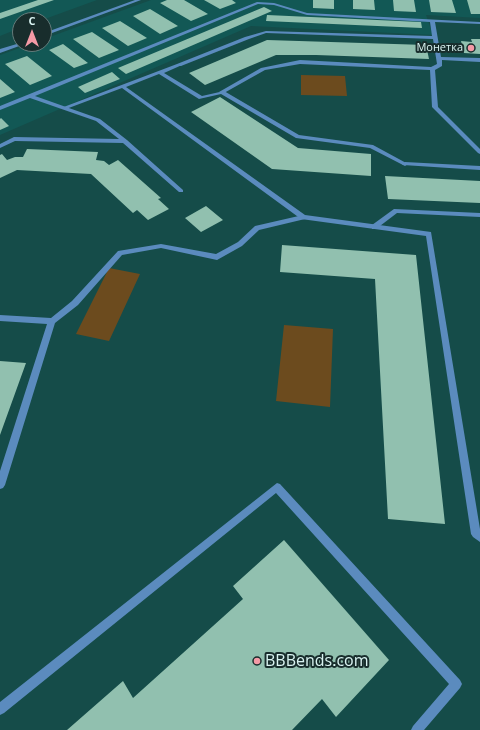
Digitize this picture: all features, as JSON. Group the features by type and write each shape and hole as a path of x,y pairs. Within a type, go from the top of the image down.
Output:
{"street":[{"path":"52,32 138,0"},
{"path":"0,108 256,3 274,4 307,14 480,23"},
{"path":"159,72 201,98 222,92 263,69 300,62 432,69 440,64 432,20"},
{"path":"64,108 266,32 436,38"},
{"path":"0,51 12,47"},
{"path":"439,58 480,60"},
{"path":"432,69 435,107 480,152"},
{"path":"122,86 303,217"},
{"path":"222,92 298,137 371,146 405,164 480,168"},
{"path":"30,96 98,120 125,141 181,191"},
{"path":"0,146 14,139 125,141"},
{"path":"374,227 396,211 480,215"},
{"path":"0,485 52,321 75,303 120,253 160,246 217,257 240,244 256,228 303,217 429,234 476,534 480,537"},
{"path":"0,318 52,321"},
{"path":"0,709 277,487 456,684 417,730"}],"shaded area":[{"path":"0,0 97,0 52,16 52,12 12,12 12,31 0,36"},
{"path":"151,0 480,0 480,18 426,15 433,35 251,26 0,135 0,55 12,51 12,52 52,52 52,36"},
{"path":"301,75 345,76 347,96 301,95"},
{"path":"109,268 140,274 109,341 76,334"},
{"path":"284,325 333,329 330,407 276,401"}],"building":[{"path":"38,0 54,0 20,12 12,12 12,15 0,19 0,13"},
{"path":"167,0 184,0 208,14 191,21 160,3"},
{"path":"204,0 232,0 236,3 220,9"},
{"path":"313,0 334,0 334,9 313,8"},
{"path":"353,0 374,0 375,10 353,9"},
{"path":"393,0 414,0 416,12 394,11"},
{"path":"429,0 452,0 456,13 431,12"},
{"path":"467,0 480,0 480,14 471,14"},
{"path":"264,7 272,11 126,74 118,68"},
{"path":"150,9 178,26 160,34 133,16"},
{"path":"267,15 421,22 422,28 266,21"},
{"path":"120,21 147,38 128,46 102,28"},
{"path":"92,32 119,50 99,58 73,39"},
{"name":"Монетка","path":"471,39 480,39 480,54 464,53 461,41 472,42"},
{"path":"267,40 426,45 429,59 276,55 205,85 189,73"},
{"path":"63,44 88,63 74,68 52,52 52,49"},
{"path":"27,56 52,76 30,85 5,64"},
{"path":"112,72 120,79 85,93 78,87"},
{"path":"0,79 15,92 0,98"},
{"path":"220,97 298,148 371,154 371,176 272,169 191,112"},
{"path":"1,118 9,126 0,130 0,119"},
{"path":"27,149 98,152 96,160 104,161 109,165 118,160 161,198 158,199 169,209 148,220 137,210 133,213 91,174 17,170 0,178 0,155 2,154 7,160 15,157 23,157"},
{"path":"385,176 480,181 480,203 388,199"},
{"path":"206,206 223,220 201,232 185,218"},
{"path":"282,245 416,255 445,524 388,519 375,279 280,272"},
{"path":"0,361 26,363 0,435"},
{"path":"284,540 389,660 336,717 322,699 292,730 67,730 123,681 133,698 243,599 233,586"}],"place":[{"name":"Монетка","path":"471,48"},
{"name":"BBBends.com","path":"257,661"}]}
